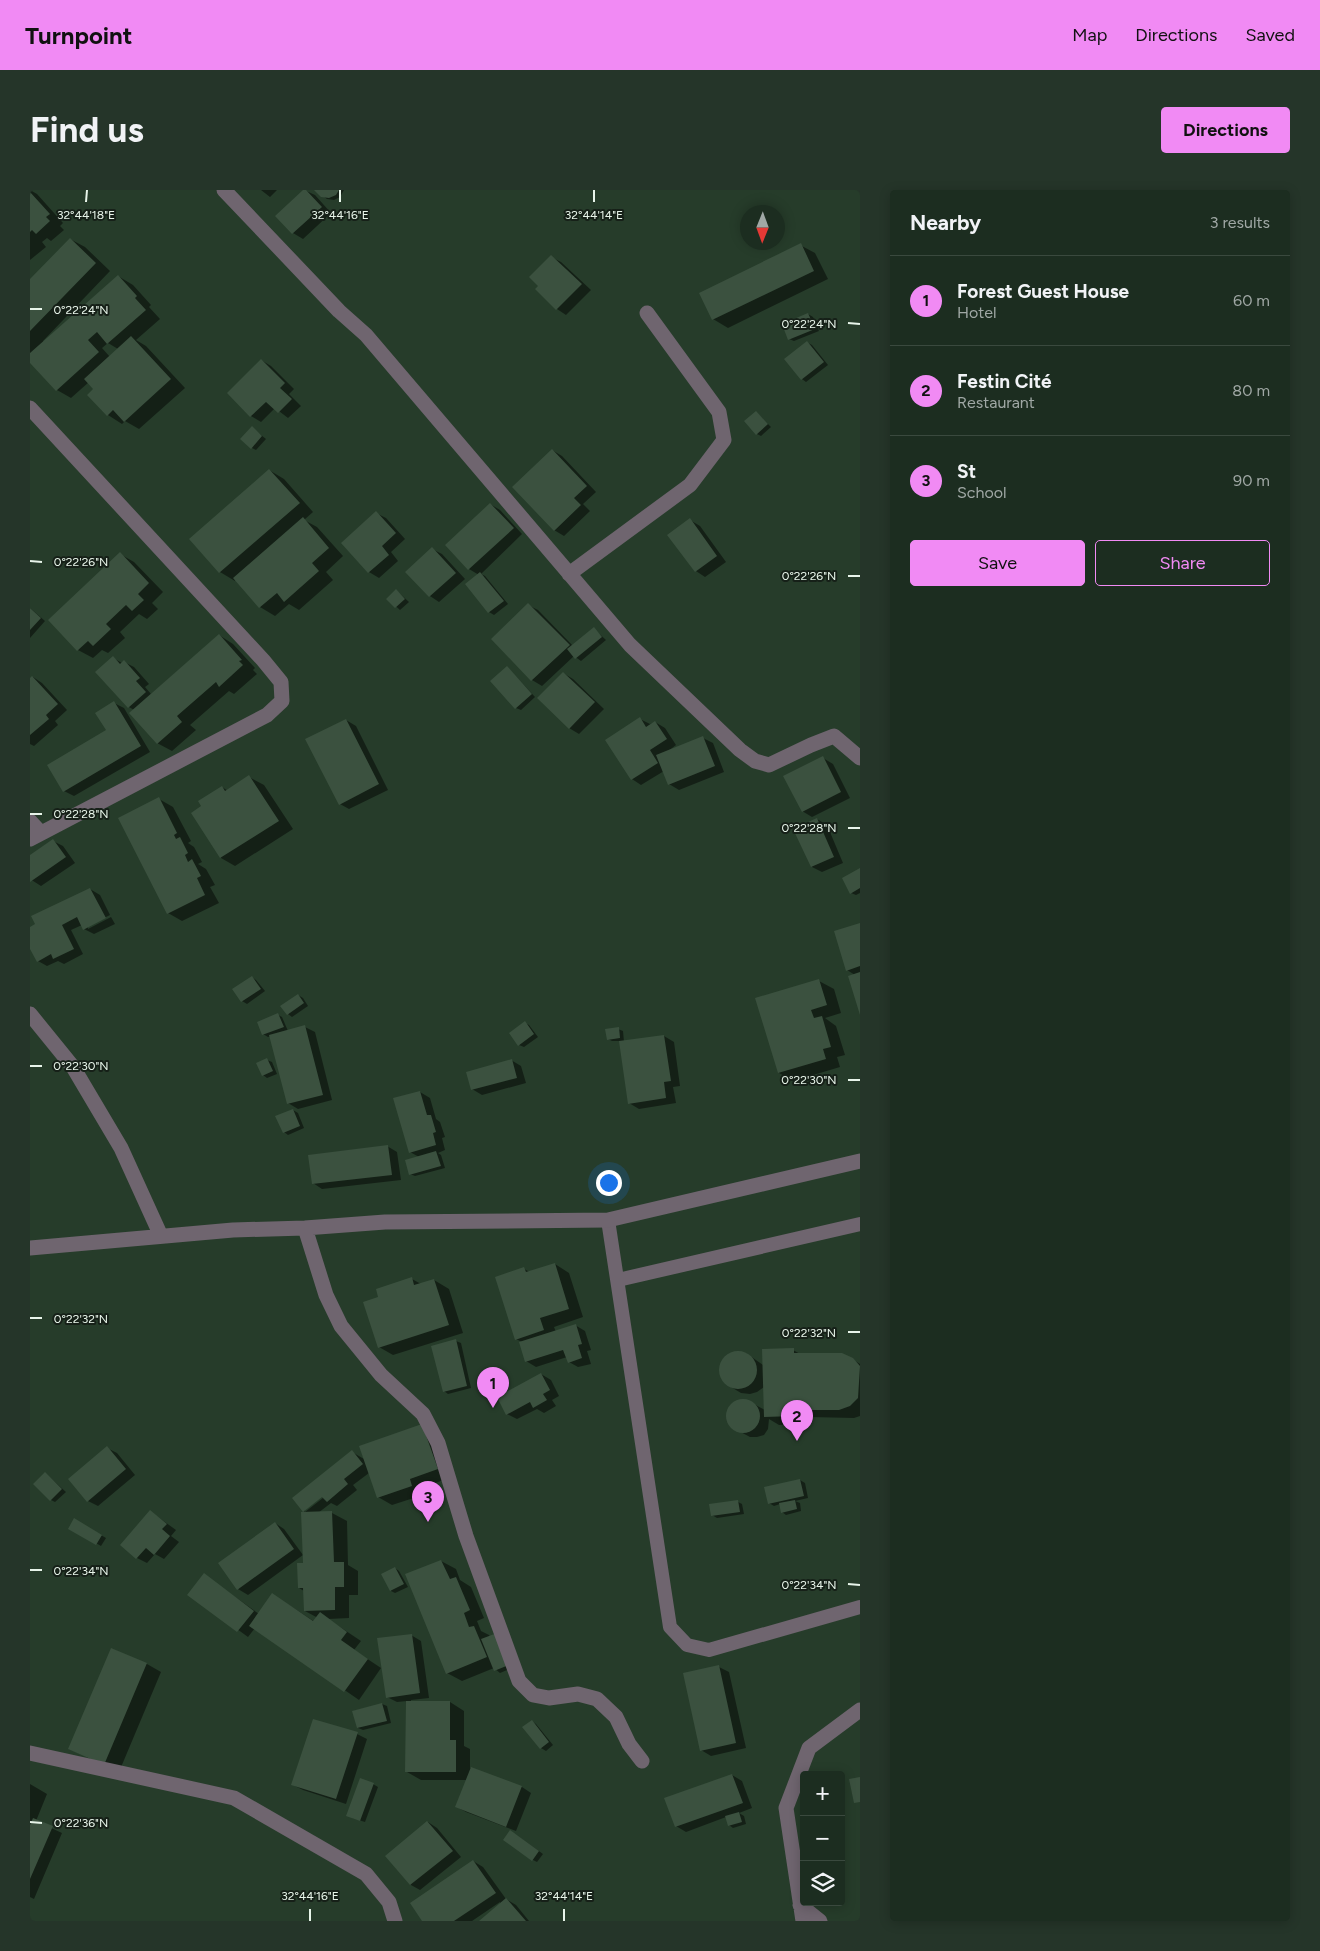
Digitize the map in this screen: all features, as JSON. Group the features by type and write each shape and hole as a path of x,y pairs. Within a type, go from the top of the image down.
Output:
{"street":[{"path":"224,190 339,311 366,335 630,645 740,750 755,761 770,765 834,736 860,758"},
{"path":"569,574 690,485 724,440 719,412 647,313"},
{"path":"30,408 263,660 280,682 282,701 267,715 35,836 30,821"},
{"path":"30,1014 73,1066 121,1148 161,1236"},
{"path":"30,1248 234,1230 305,1228 385,1222 608,1220 860,1161"},
{"path":"305,1228 326,1295 341,1326 381,1375 423,1414 438,1443 466,1536 519,1681 533,1695 549,1698 578,1694 597,1699 616,1718 629,1744 642,1761"},
{"path":"803,1921 786,1808 808,1748 860,1710"},
{"path":"30,1752 234,1798 366,1874 389,1902 395,1921"},
{"path":"800,1906 820,1921"}],"lane":[{"path":"608,1220 670,1627 687,1645 709,1650 860,1607"},
{"path":"618,1280 860,1224"}],"building":[{"path":"303,190 306,190 322,207 292,234 275,216"},
{"path":"314,190 339,190 336,195 329,198 321,197"},
{"path":"30,192 50,214 46,217 50,221 36,234 32,230 30,232"},
{"path":"70,238 96,263 30,331 30,279"},
{"path":"801,243 814,271 712,320 699,293"},
{"path":"551,255 582,284 556,310 535,289 538,286 529,277"},
{"path":"118,275 137,296 135,298 146,310 107,344 97,332 88,340 99,352 56,391 30,363 30,353"},
{"path":"808,313 815,329 788,340 782,324"},
{"path":"131,336 171,379 124,422 113,410 107,416 87,395 93,389 84,379"},
{"path":"807,341 824,362 801,380 784,359"},
{"path":"261,359 285,383 280,388 292,399 278,413 266,402 250,417 227,393"},
{"path":"756,411 768,424 756,435 744,421"},
{"path":"252,426 262,436 251,449 240,439"},
{"path":"552,449 587,486 574,498 581,505 554,531 512,487"},
{"path":"269,469 300,503 219,573 189,539"},
{"path":"490,503 514,528 468,570 445,545"},
{"path":"376,511 396,533 382,546 389,555 368,573 341,543"},
{"path":"303,517 329,548 312,563 319,571 284,602 277,593 259,608 233,578"},
{"path":"690,518 717,556 695,572 667,535"},
{"path":"432,547 456,573 429,597 405,572"},
{"path":"120,552 149,583 138,594 144,600 132,611 126,605 106,624 111,629 93,646 88,641 77,651 48,620"},
{"path":"480,572 504,601 488,613 465,584"},
{"path":"396,589 405,599 395,608 386,599"},
{"path":"528,603 570,645 531,681 491,639"},
{"path":"30,608 41,618 30,630"},
{"path":"594,627 602,637 575,659 567,649"},
{"path":"219,634 242,660 239,661 243,665 219,687 216,682 177,716 182,722 157,744 129,713"},
{"path":"113,656 120,664 124,660 140,678 136,681 146,692 128,708 95,672"},
{"path":"507,666 532,694 515,709 490,681"},
{"path":"563,672 595,702 569,729 537,698"},
{"path":"32,676 58,704 46,715 49,719 30,735 30,678"},
{"path":"114,701 141,746 63,792 47,765 106,730 95,713"},
{"path":"640,717 646,727 655,721 667,739 650,750 658,763 631,780 605,740"},
{"path":"346,719 379,784 339,805 305,739"},
{"path":"703,736 715,766 668,785 656,755"},
{"path":"823,756 841,792 802,812 783,776"},
{"path":"249,775 279,821 220,858 191,813 201,806 198,801 222,786 225,791"},
{"path":"159,797 177,833 174,835 176,839 180,837 188,853 185,855 188,862 192,859 201,876 197,878 205,895 167,914 118,818"},
{"path":"817,818 834,857 811,867 793,829"},
{"path":"53,839 66,857 30,882 30,855"},
{"path":"860,868 860,888 850,894 842,878"},
{"path":"90,888 106,918 83,930 77,917 62,925 74,949 53,959 51,954 37,962 30,949 30,927 35,924 31,916"},
{"path":"860,923 860,966 846,971 834,931"},
{"path":"860,972 860,1015 848,976"},
{"path":"252,976 261,989 241,1002 232,989"},
{"path":"819,979 827,1005 811,1010 814,1018 822,1016 831,1047 823,1049 826,1059 778,1073 755,998"},
{"path":"298,994 304,1003 287,1015 280,1006"},
{"path":"278,1013 284,1027 262,1035 257,1022"},
{"path":"525,1021 534,1034 518,1046 509,1033"},
{"path":"305,1025 323,1095 287,1104 269,1035"},
{"path":"619,1027 620,1038 607,1040 605,1029"},
{"path":"664,1035 671,1081 664,1082 666,1098 628,1104 619,1041"},
{"path":"267,1058 273,1071 262,1076 256,1063"},
{"path":"512,1059 517,1078 471,1090 466,1072"},
{"path":"420,1091 427,1115 431,1115 436,1132 433,1133 436,1145 409,1153 393,1098"},
{"path":"293,1109 300,1126 283,1133 275,1116"},
{"path":"388,1145 392,1175 312,1184 308,1155"},
{"path":"436,1151 441,1166 409,1175 405,1160"},
{"path":"555,1263 569,1309 540,1318 544,1330 515,1340 495,1277 524,1267 526,1272"},
{"path":"412,1277 414,1285 434,1279 449,1325 378,1348 363,1302 378,1297 376,1289"},
{"path":"576,1324 582,1344 578,1345 582,1358 568,1363 563,1350 525,1362 519,1342"},
{"path":"456,1339 467,1386 443,1392 431,1346"},
{"path":"794,1348 794,1353 842,1353 853,1358 860,1366 858,1398 850,1406 839,1410 795,1410 796,1416 764,1417 762,1349"},
{"path":"738,1351 752,1356 757,1370 752,1384 738,1389 724,1384 719,1370 724,1356"},
{"path":"541,1373 550,1390 543,1394 547,1400 533,1408 530,1402 506,1415 497,1397"},
{"path":"743,1399 755,1404 760,1416 755,1428 743,1433 731,1428 726,1416 731,1404"},
{"path":"422,1424 438,1469 410,1479 412,1486 377,1498 359,1446"},
{"path":"107,1446 126,1469 87,1502 68,1479"},
{"path":"352,1450 363,1464 344,1479 348,1484 327,1502 322,1497 303,1512 292,1498"},
{"path":"45,1472 62,1489 50,1501 33,1484"},
{"path":"800,1479 804,1496 768,1504 764,1487"},
{"path":"738,1500 740,1512 711,1516 709,1504"},
{"path":"795,1500 797,1509 781,1513 779,1503"},
{"path":"150,1510 167,1524 162,1529 170,1536 154,1555 146,1548 136,1559 120,1545"},
{"path":"332,1511 334,1562 344,1562 344,1587 335,1587 335,1610 304,1611 303,1588 298,1588 297,1563 303,1563 301,1512"},
{"path":"74,1518 102,1535 96,1545 68,1529"},
{"path":"275,1522 294,1549 237,1590 218,1563"},
{"path":"441,1560 450,1579 456,1577 470,1610 464,1613 469,1627 474,1626 487,1657 446,1674 405,1574"},
{"path":"395,1567 404,1584 390,1591 381,1574"},
{"path":"204,1573 254,1611 237,1632 187,1595"},
{"path":"272,1593 313,1621 320,1612 347,1632 341,1640 368,1659 344,1692 249,1626"},
{"path":"497,1633 511,1664 494,1671 481,1639"},
{"path":"412,1634 420,1693 386,1698 377,1638"},
{"path":"111,1648 147,1663 104,1765 68,1749"},
{"path":"719,1665 736,1743 700,1751 683,1673"},
{"path":"406,1701 450,1701 450,1740 456,1740 456,1772 405,1772"},
{"path":"382,1703 387,1721 357,1728 352,1711"},
{"path":"313,1719 358,1732 336,1799 291,1785"},
{"path":"532,1720 549,1742 540,1749 522,1727"},
{"path":"471,1767 522,1786 506,1827 455,1807"},
{"path":"732,1774 743,1803 675,1827 664,1798"},
{"path":"860,1777 860,1802 854,1803 849,1779"},
{"path":"360,1778 374,1783 360,1821 346,1816"},
{"path":"739,1812 742,1822 728,1826 725,1816"},
{"path":"33,1818 53,1826 30,1879 30,1825"},
{"path":"427,1821 453,1851 410,1885 385,1856"},
{"path":"510,1830 539,1851 532,1861 503,1840"},
{"path":"473,1860 496,1893 454,1921 422,1921 410,1903"},
{"path":"506,1898 526,1921 479,1921"}],"place":[{"name":"Forest Guest House","path":"493,1408"},
{"name":"Festin Cité","path":"797,1441"},
{"name":"St","path":"428,1522"}]}
